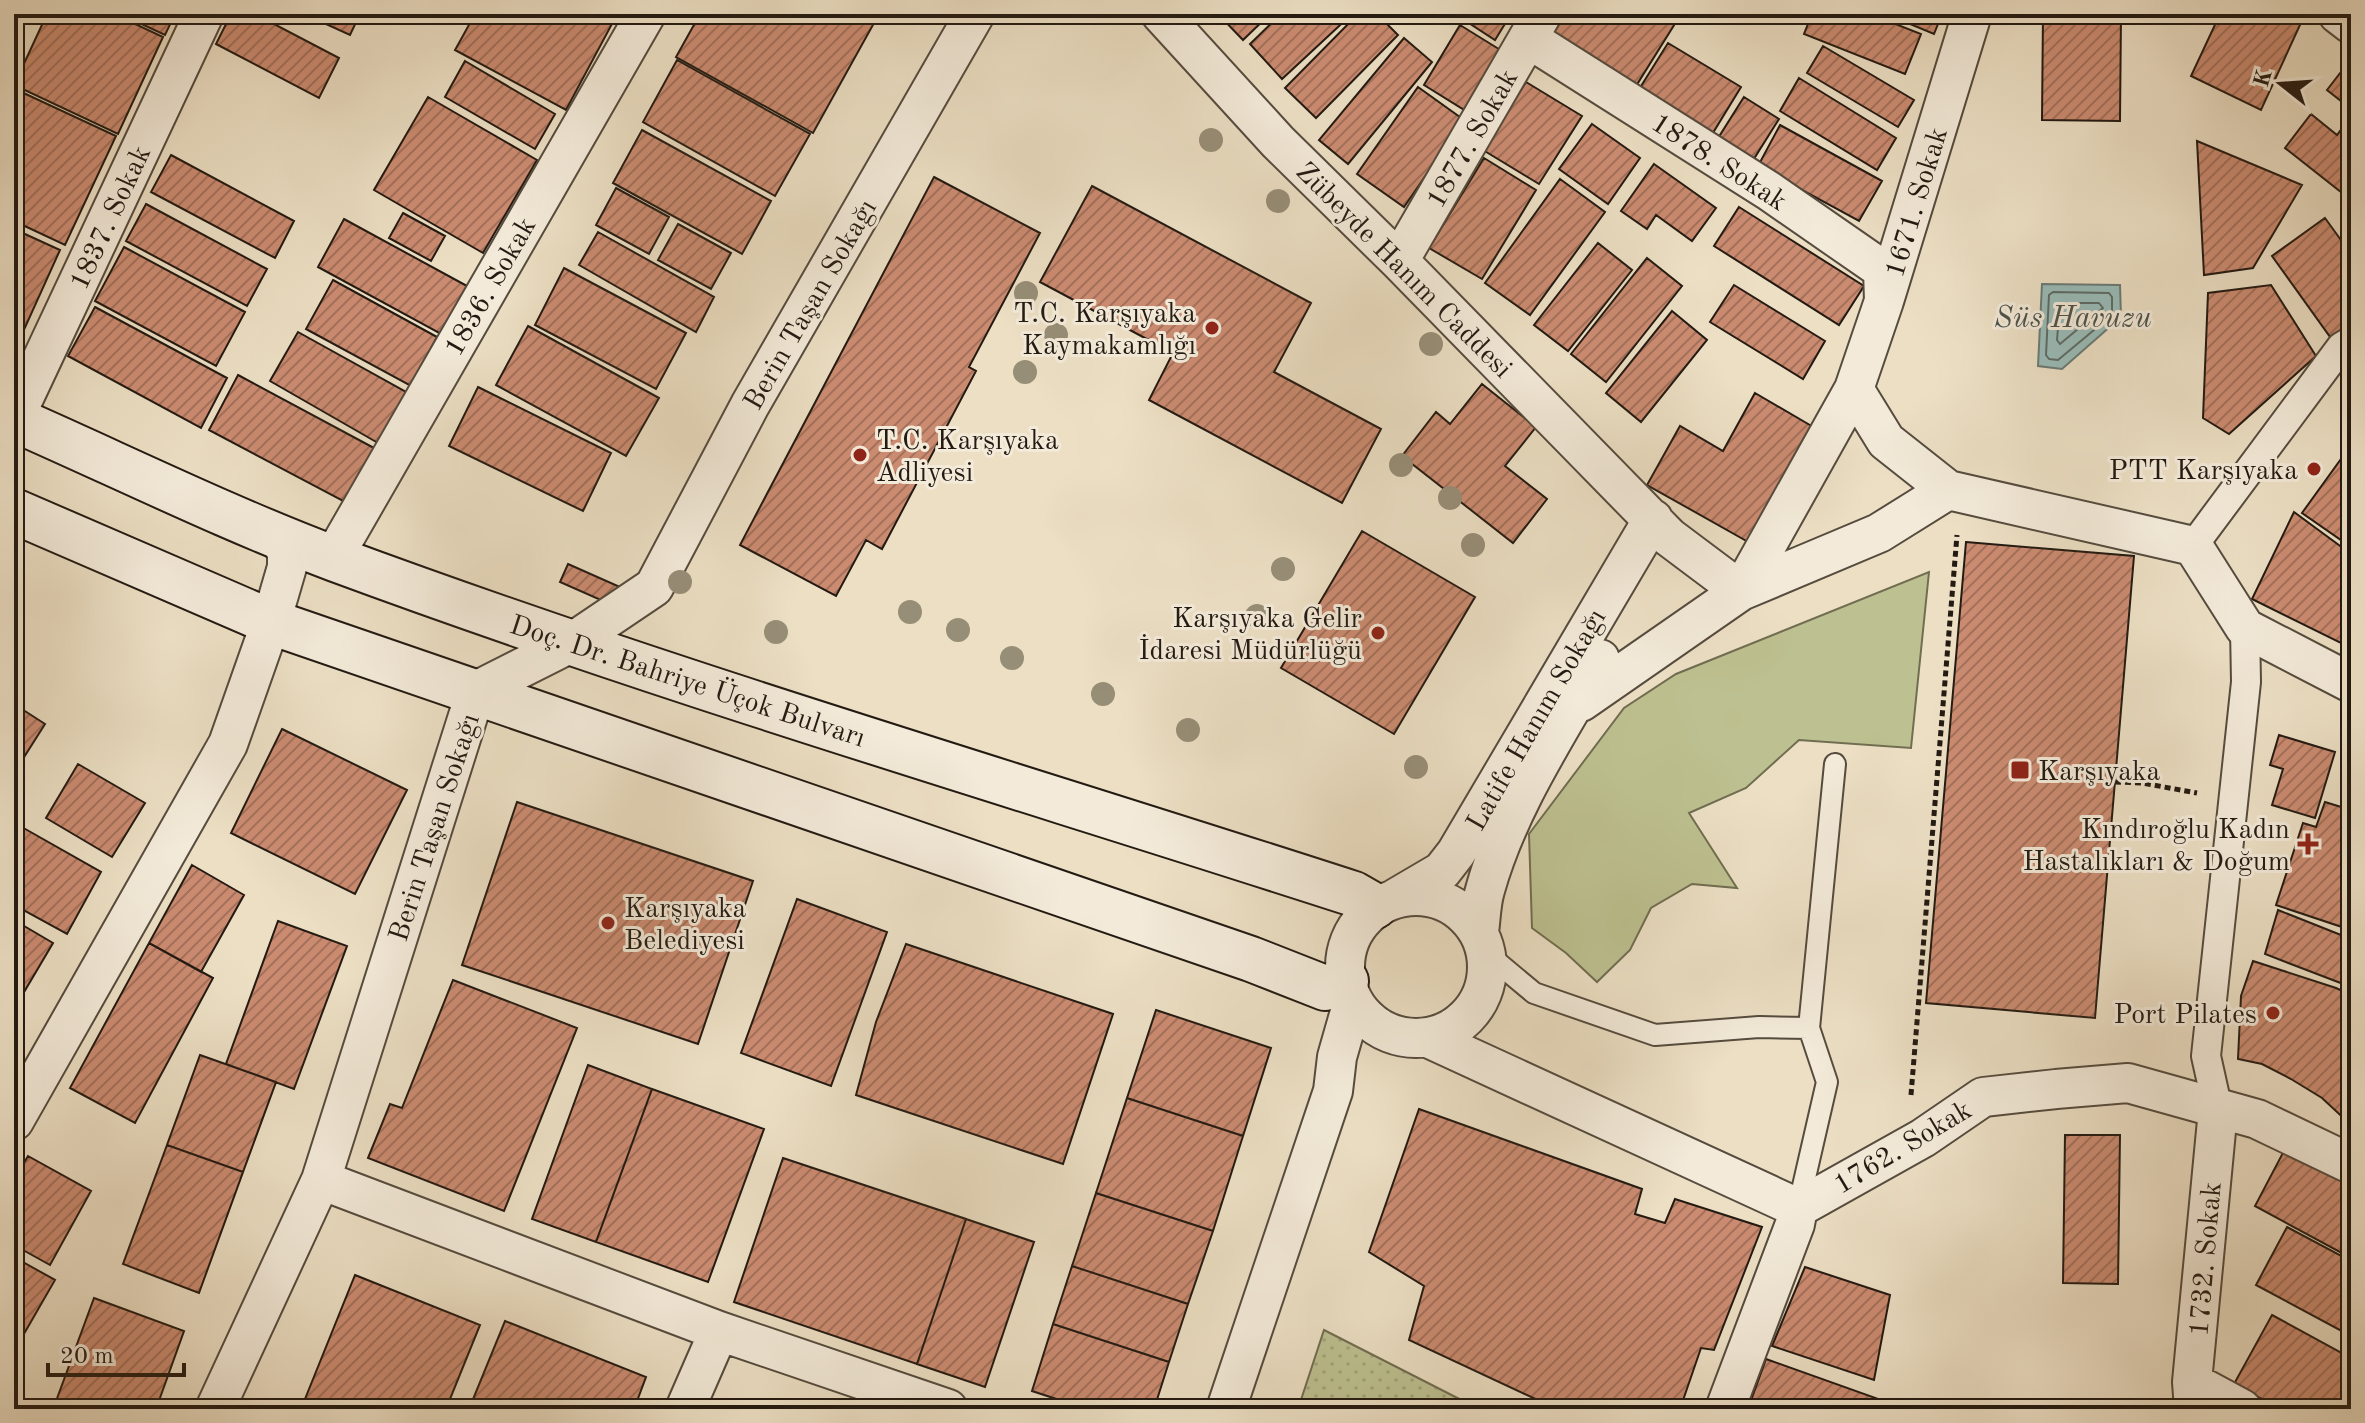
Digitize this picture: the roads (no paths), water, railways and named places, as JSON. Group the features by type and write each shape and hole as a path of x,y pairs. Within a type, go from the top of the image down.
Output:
{"main road":[{"name":"Doç. Dr. Bahriye Üçok Bulvarı","path":"14,419 280,537 571,643 1386,902"},
{"path":"14,511 271,622 1251,959 1325,988 1350,991"}],"street":[{"name":"1837. Sokak","path":"14,419 204,14"},
{"name":"1836. Sokak","path":"333,558 646,14"},
{"name":"Berin Taşan Sokağı","path":"215,1409 321,1180 476,691 571,643 654,587 750,405 975,14"},
{"name":"Zübeyde Hanım Caddesi","path":"1161,14 1278,142 1661,528 1741,591"},
{"name":"1671. Sokak","path":"1741,591 1854,389 1972,14"},
{"path":"2338,14 2351,24"},
{"name":"1877. Sokak","path":"1399,261 1536,26"},
{"name":"1878. Sokak","path":"1536,26 1883,270 1884,301"},
{"path":"2193,546 2341,347 2351,341"},
{"path":"1854,389 1886,441 1948,490 2193,546 2245,628 2351,683"},
{"path":"1573,707 1741,591 1879,533 1948,490"},
{"path":"1249,1409 1364,1058 1372,1048 1452,1029 1469,1015 1481,997 1488,975 1483,943 1484,893 1503,836 1573,707 1661,528"},
{"name":"Latife Hanım Sokağı","path":"1386,902 1442,871 1456,853 1661,528"},
{"path":"14,1121 228,744 287,567 287,554 280,537"},
{"path":"2218,1110 2206,1056 2246,682 2245,628"},
{"path":"1226,1409 1333,1091 1350,991 1345,960 1350,939 1361,921 1386,902 1420,895 1444,900 1464,913 1483,943"},
{"path":"1350,991 1367,1019 1386,1032 1418,1038 1798,1208 1795,1224 1725,1409"},
{"name":"1762. Sokak","path":"1798,1208 1905,1148 1983,1097 2128,1083 2257,1119 2351,1164"},
{"name":"1732. Sokak","path":"2193,1396 2218,1110"},
{"path":"321,1180 719,1331 948,1409"},
{"path":"685,1409 719,1331"},
{"path":"2193,1396 2242,1409"}],"lane":[{"path":"1798,1208 1827,1082 1809,1028 1835,764"},
{"path":"1483,943 1534,993 1655,1035 1759,1027 1809,1028"}],"water":[{"name":"Süs Havuzu","path":"2042,284 2120,285 2121,317 2062,369 2038,366"}],"place":[{"name":"T.C. Karşıyaka Kaymakamlığı","path":"1212,328"},
{"name":"T.C. Karşıyaka Adliyesi","path":"860,455"},
{"name":"PTT Karşıyaka","path":"2314,469"},
{"name":"Karşıyaka Gelir İdaresi Müdürlüğü","path":"1378,633"},
{"name":"Karşıyaka","path":"2020,770"},
{"name":"Kındıroğlu Kadın Hastalıkları & Doğum","path":"2308,844"},
{"name":"Karşıyaka Belediyesi","path":"608,923"},
{"name":"Port Pilates","path":"2273,1013"}]}
